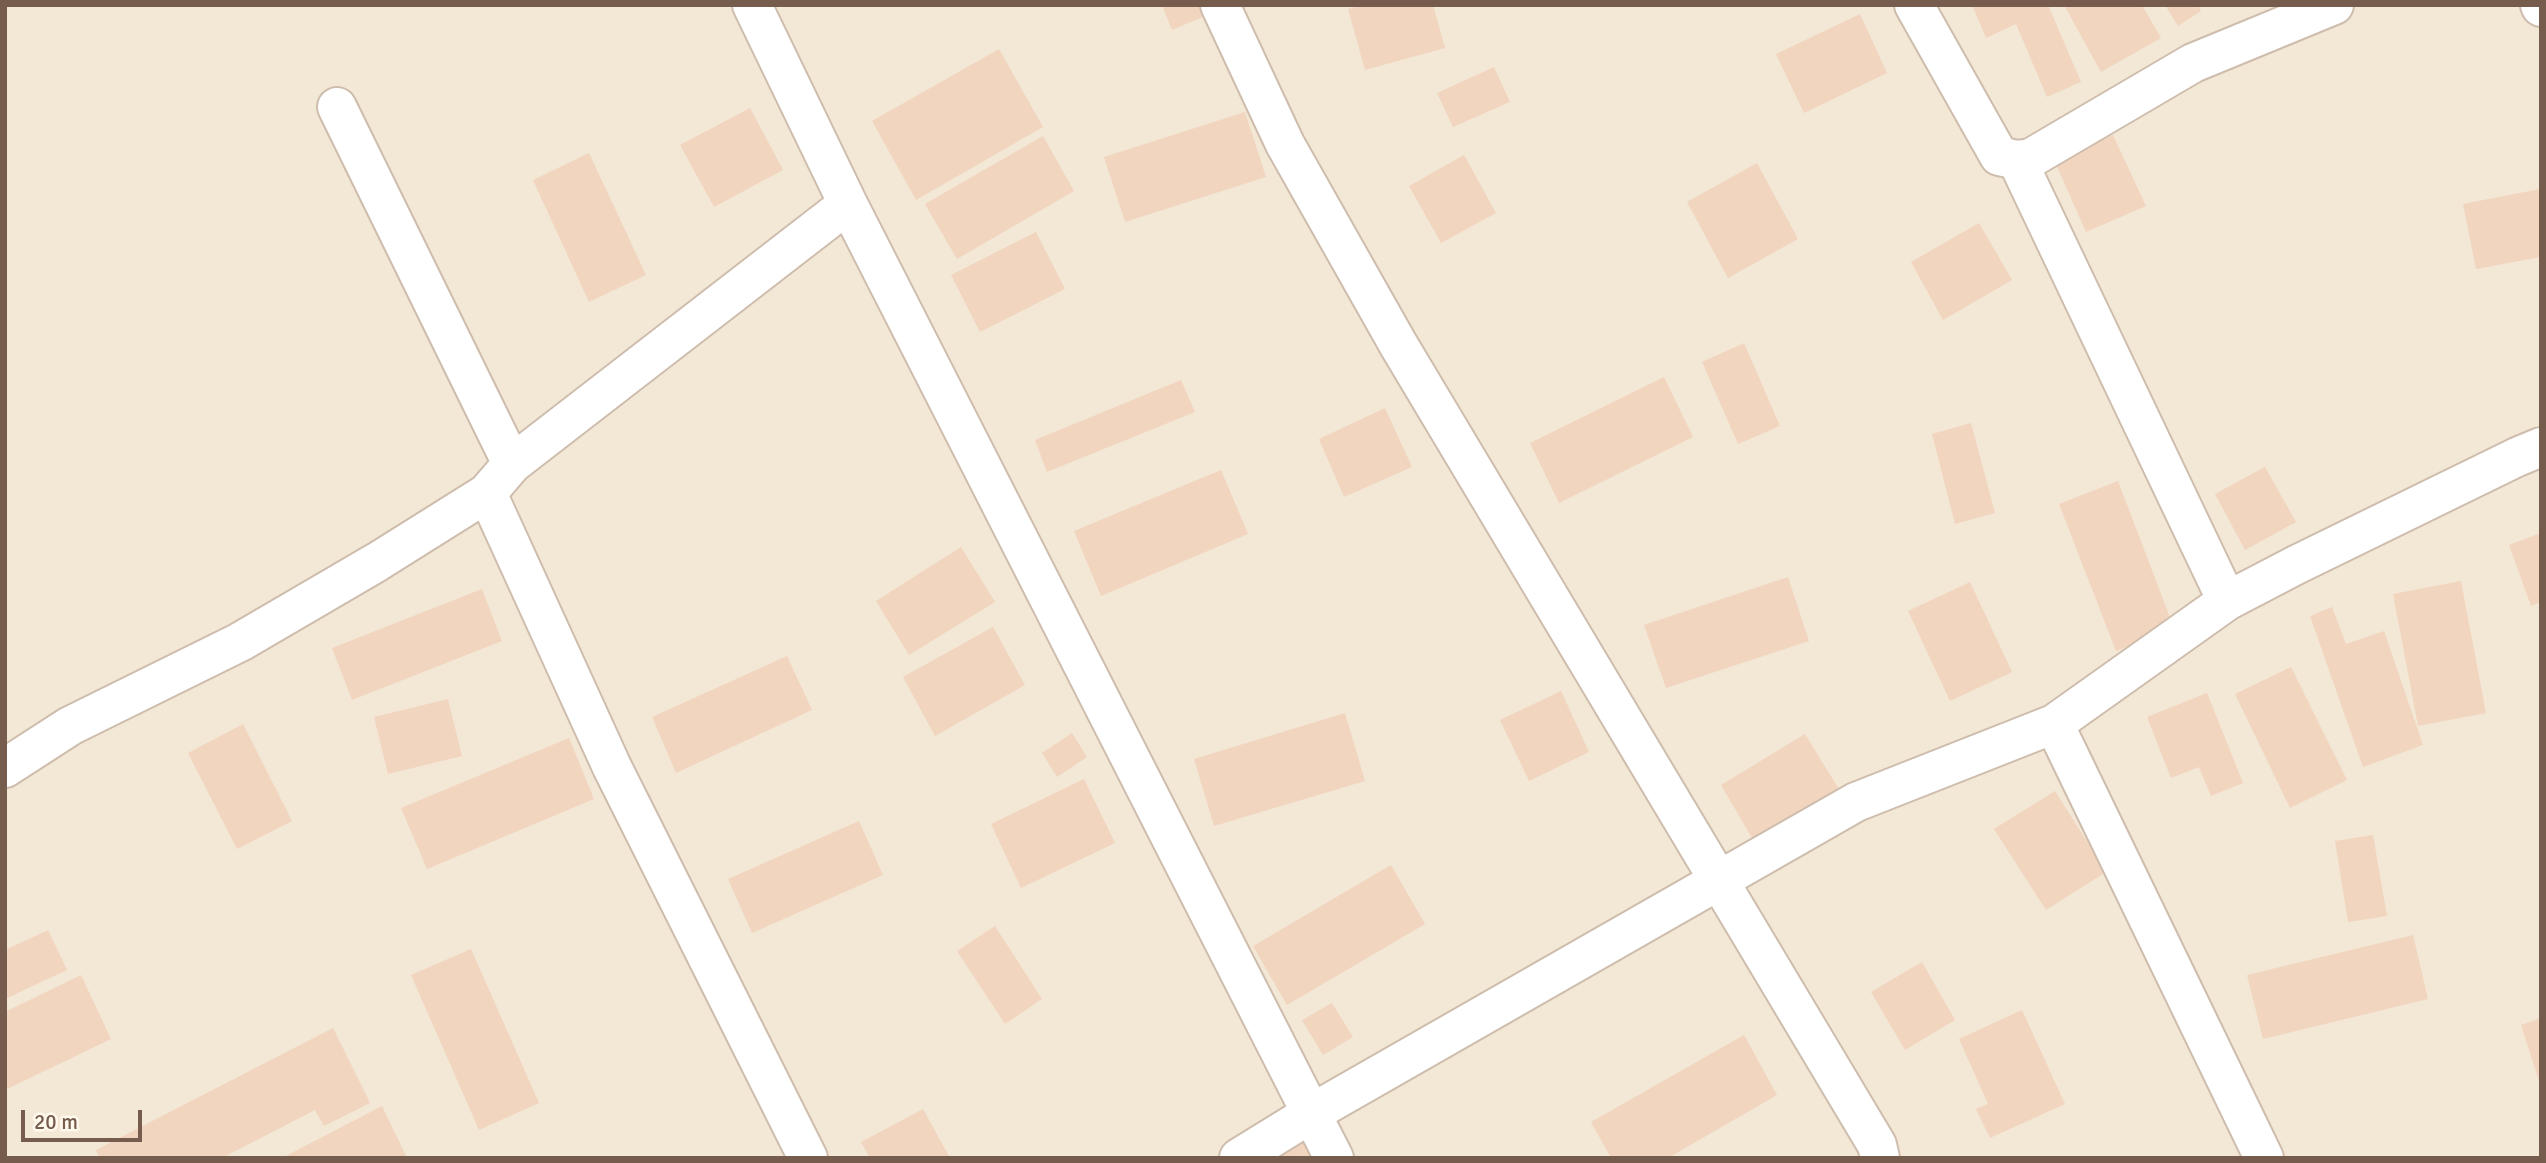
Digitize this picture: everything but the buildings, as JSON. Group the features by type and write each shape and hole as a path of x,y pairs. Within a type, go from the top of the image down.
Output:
{"street":[{"path":"752,5 848,204 1334,1158"},
{"path":"1220,5 1285,144 1398,344 1877,1145 1880,1158"},
{"path":"1914,5 1999,156 2017,160 2031,158 2193,63 2334,5"},
{"path":"337,107 512,464"},
{"path":"2017,160 2227,601"},
{"path":"5,768 70,726 240,642 487,493 512,464 848,204"},
{"path":"1239,1158 1312,1113 1856,802 2054,724 2227,601 2541,447"},
{"path":"487,493 612,767 808,1158"},
{"path":"2054,724 2264,1158"}],"shaded area":[{"path":"5,5 2541,5 2541,1158 5,1158"}]}
